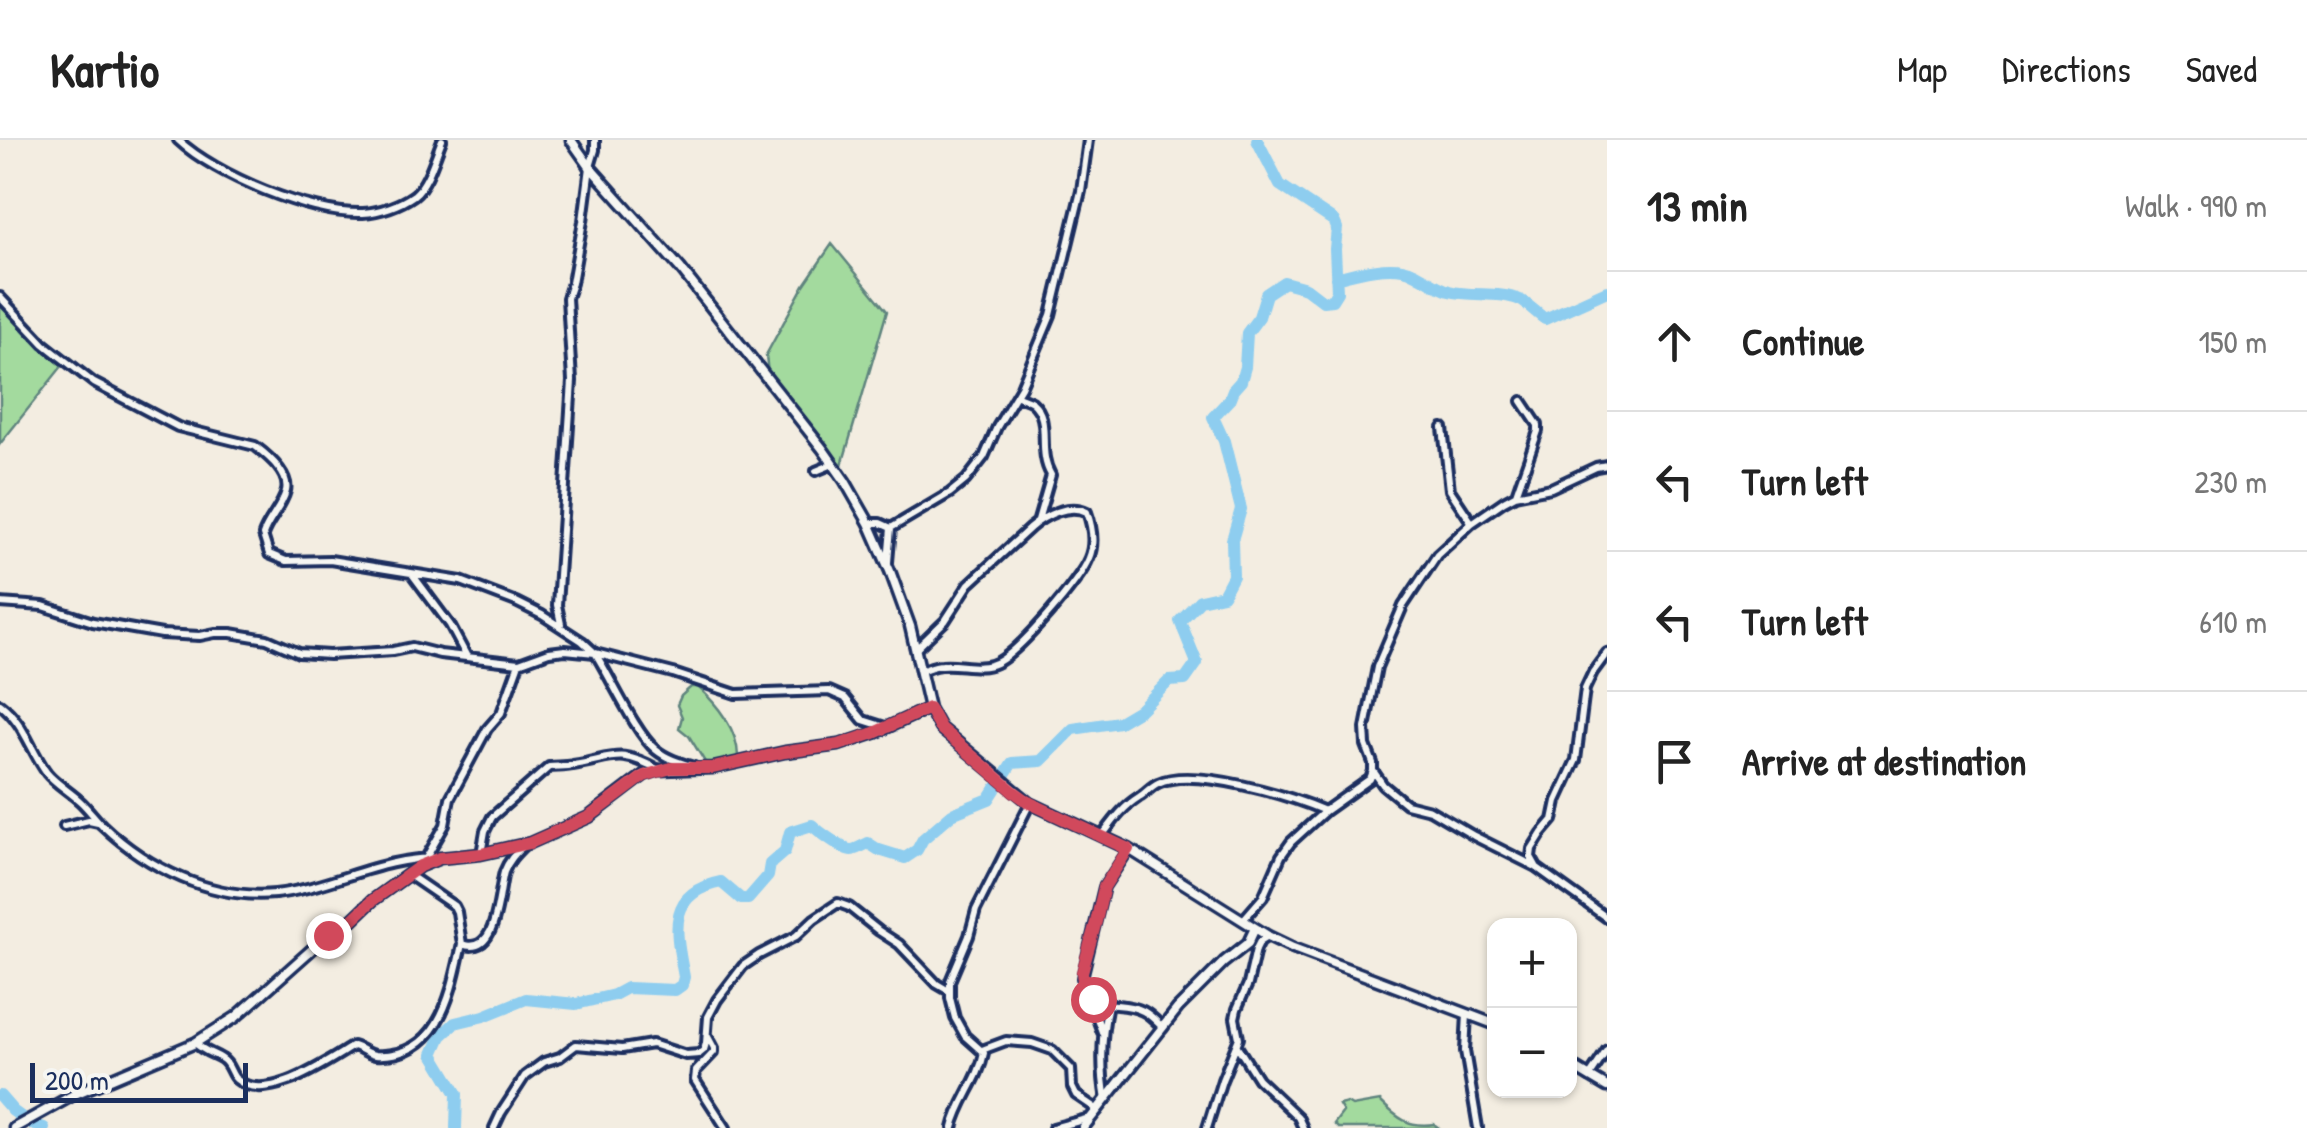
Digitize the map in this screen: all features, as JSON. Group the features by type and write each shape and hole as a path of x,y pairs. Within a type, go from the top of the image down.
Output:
{"street":[{"path":"178,140 224,174 315,206 354,213 382,210 417,192 442,140"},
{"path":"571,140 590,167 680,268 822,448 869,523 887,564 916,648 929,708 940,728 1030,803 1128,849 1268,936 1487,1021"},
{"path":"561,627 557,605 572,381 567,298 595,140"},
{"path":"891,528 950,494 966,480 984,457 1016,395 1052,315 1088,140"},
{"path":"0,297 68,366 94,383 178,427 255,446 263,452 286,482 286,491 264,532 269,554 286,561 330,560 460,581 516,602 561,627 595,653 656,750 697,768"},
{"path":"1016,395 1034,403 1045,422 1044,464 1051,475 1038,521"},
{"path":"1515,495 1538,431 1538,424 1522,401"},
{"path":"1443,428 1450,490 1472,523"},
{"path":"816,471 832,464"},
{"path":"1242,920 1263,897 1291,842 1325,811 1370,780 1373,763 1365,728 1371,690 1384,648 1404,606 1437,556 1472,523 1515,495 1551,488 1607,465"},
{"path":"916,648 945,622 968,584 1038,521 1068,508 1083,509 1090,516 1092,547 1085,566 1071,589 1016,648 987,666 938,664 920,671"},
{"path":"869,523 891,528"},
{"path":"887,564 891,528"},
{"path":"410,573 450,626 466,656"},
{"path":"0,602 43,606 93,622 162,634 232,633 266,639 299,652 329,656 412,647 519,663 564,650 595,653 674,672 736,694 829,691 845,698 862,720 888,727"},
{"path":"1536,867 1532,848 1554,820 1557,802 1579,748 1585,690 1607,653"},
{"path":"426,858 445,825 450,798 488,729 502,713 519,663"},
{"path":"0,704 23,729 46,771 99,822 164,870 233,892 274,894 372,867 523,846 589,817 644,776 659,770 713,768 839,745 929,708"},
{"path":"481,854 492,817 549,766 616,756 659,770"},
{"path":"1373,771 1406,804 1430,810 1536,867 1607,918"},
{"path":"1102,836 1130,801 1167,780 1199,778 1224,782 1291,798 1325,811"},
{"path":"953,1128 984,1058 982,1050 960,1028 951,1008 953,970 976,910 1030,803"},
{"path":"64,826 89,820 99,822"},
{"path":"462,944 474,946 495,924 507,865 523,846"},
{"path":"1102,1034 1084,991 1082,972 1102,894 1128,849"},
{"path":"14,1128 77,1093 195,1043 236,1018 328,935 420,866 440,858"},
{"path":"195,1043 204,1052 224,1060 232,1076 251,1087 283,1084 354,1046 374,1055 408,1052 417,1046 446,1007 462,944 454,906 409,875"},
{"path":"494,1128 524,1076 571,1048 582,1045 622,1049 652,1044 686,1056 699,1054 704,1050 708,1016 743,966 758,954 796,936 838,903 898,944 949,991"},
{"path":"1084,1128 1212,973 1248,943 1255,928"},
{"path":"1208,1128 1214,1102 1240,1038 1237,1009 1256,949 1268,936"},
{"path":"1088,996 1138,1009 1164,1028"},
{"path":"1106,1100 1102,1034 1108,1004"},
{"path":"1467,1013 1465,1051 1478,1128"},
{"path":"706,1034 714,1052 696,1071 695,1080 726,1128"},
{"path":"982,1050 1006,1041 1052,1050 1070,1069 1076,1094 1098,1110"},
{"path":"1236,1045 1258,1079 1298,1116 1303,1128"},
{"path":"1590,1076 1607,1050"},
{"path":"1577,1069 1607,1087"},
{"path":"1054,1128 1090,1118"}],"green space":[{"path":"832,244 887,311 842,465 768,374 766,355 804,285"},
{"path":"0,303 26,333 63,365 0,444"},
{"path":"691,687 698,687 725,718 738,757 708,767 689,736 679,728 682,717 677,705"},
{"path":"1380,1101 1404,1120 1439,1128 1338,1128 1334,1124 1343,1112 1339,1105"}],"waterway":[{"path":"456,1128 457,1094 433,1054 441,1036 455,1023 526,999 576,1004 627,988 675,990 684,977 678,917 690,895 721,882 741,899 748,899 768,876 770,864 785,851 790,832 812,825 848,849 868,843 905,858 952,814 989,799 1012,763 1041,761 1073,729 1119,722 1141,709 1169,681 1185,680 1197,663 1180,621 1200,600 1223,595 1233,576 1232,540 1241,509 1224,441 1213,417 1241,381 1247,333 1259,317 1266,294 1284,282 1306,288 1323,301 1332,300 1337,292 1334,221 1280,185 1257,140"},
{"path":"1336,278 1396,268 1449,291 1520,300 1545,319 1607,291"},
{"path":"0,1096 24,1119"},
{"path":"29,1123 44,1128"}],"route":[{"path":"328,935 420,866 440,858 530,843 589,817 644,776 659,770 713,768 839,745 929,708 940,728 1013,791 1030,803 1128,849 1104,887 1082,972 1084,991 1093,999"}]}
